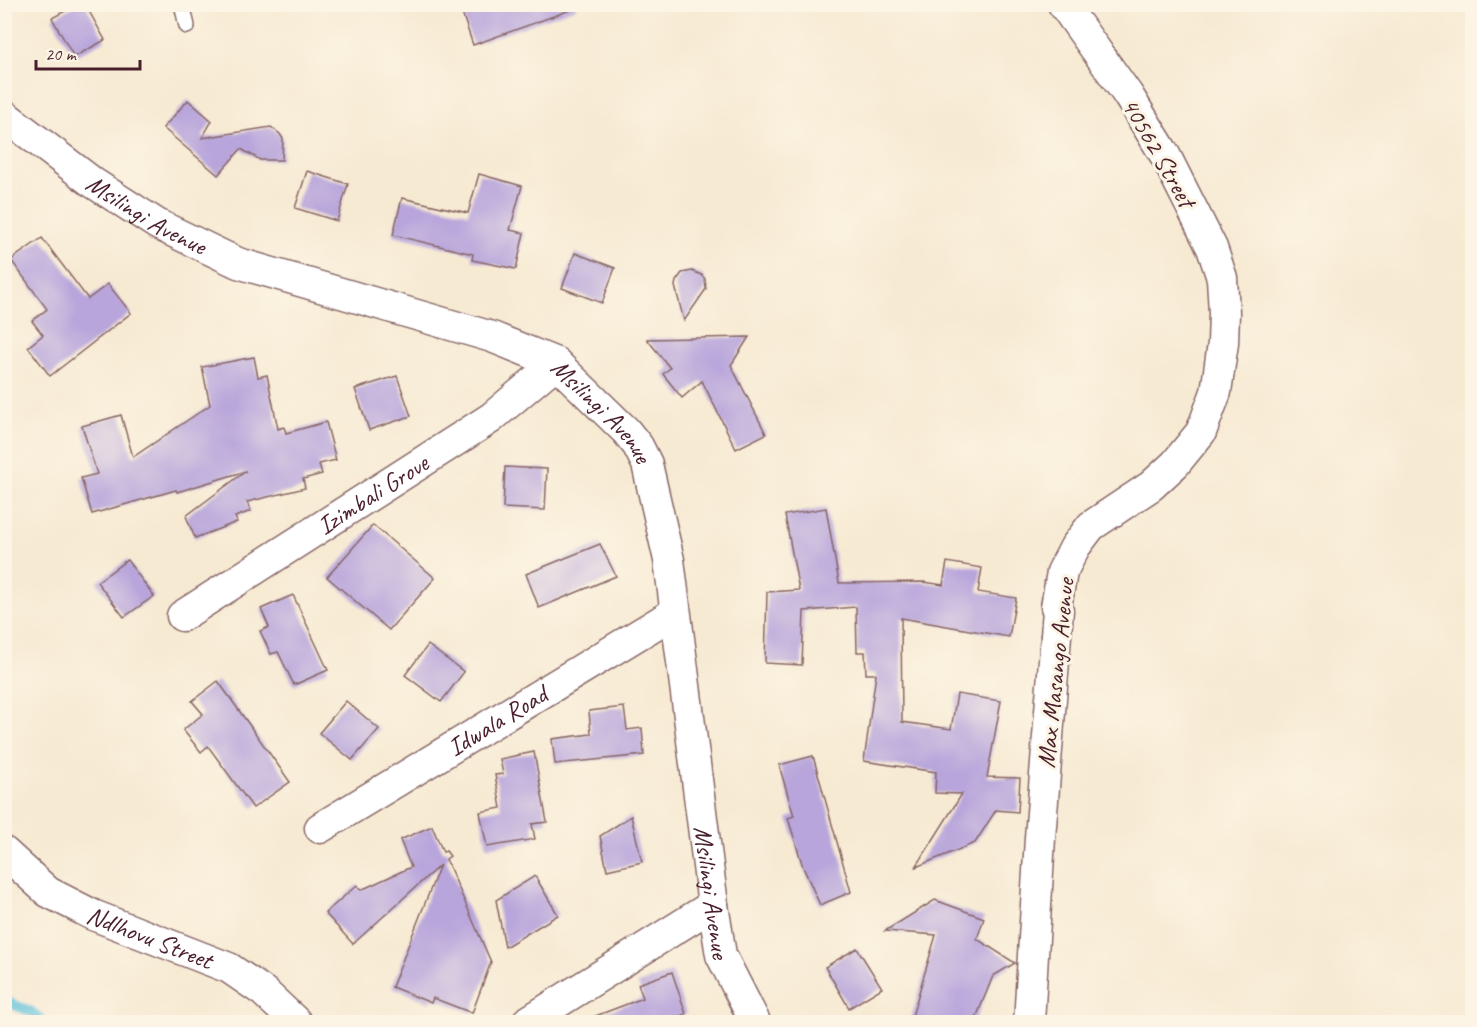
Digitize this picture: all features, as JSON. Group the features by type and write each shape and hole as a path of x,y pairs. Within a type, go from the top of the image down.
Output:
{"street":[{"name":"40562 Street","path":"1063,4 1128,95 1165,155 1212,248 1222,278 1224,313"},
{"name":"Msilingi Avenue","path":"4,115 101,188 157,224 238,263 492,338 556,363 626,431 638,446 647,464 669,560 674,613 721,955 755,1023"},
{"name":"Max Masango Avenue","path":"1029,1023 1040,838 1058,610 1056,607 1062,572 1075,547 1091,526 1151,486 1175,464 1201,432 1216,392 1223,343 1224,313"},
{"name":"Izimbali Grove","path":"182,616 491,418 556,363"},
{"name":"Idwala Road","path":"320,828 674,613"},
{"name":"Ndlhovu Street","path":"4,852 48,892 93,915 229,968 264,992 296,1023"},
{"path":"527,1023 713,905"}],"lane":[{"path":"182,4 187,26"}],"building":[{"path":"78,4 85,4 105,40 74,57 52,18"},
{"path":"459,4 575,4 576,8 473,45"},
{"path":"188,100 212,121 202,138 271,127 283,139 282,160 260,160 241,149 218,175 163,128"},
{"path":"307,171 348,184 337,221 295,208"},
{"path":"479,174 522,186 510,230 524,233 516,269 472,260 473,254 393,235 402,198 468,213"},
{"path":"42,238 88,299 108,284 131,313 50,376 28,347 43,335 32,321 47,309 11,260"},
{"path":"575,253 615,268 602,303 562,288"},
{"path":"692,271 702,275 706,289 684,321 675,286 682,273"},
{"path":"749,337 731,365 766,434 736,449 702,381 682,398 663,374 670,368 647,339"},
{"path":"254,357 258,377 267,375 278,429 284,427 286,433 326,422 336,460 319,464 322,474 303,479 305,488 247,502 251,511 235,517 237,522 195,538 186,516 246,471 92,514 81,478 97,474 82,426 121,415 133,457 210,405 202,367"},
{"path":"397,376 411,416 369,430 355,389"},
{"path":"505,467 547,469 545,510 503,508"},
{"path":"826,508 839,583 924,582 943,585 947,562 982,568 978,592 1016,598 1009,637 901,618 902,722 951,729 957,694 1001,701 987,777 1020,778 1018,812 996,810 975,843 916,867 962,794 935,793 936,772 864,761 876,674 866,674 865,652 857,652 856,607 804,611 802,665 765,663 767,592 799,590 785,515"},
{"path":"373,525 435,578 389,630 327,577"},
{"path":"600,544 616,576 539,608 526,574"},
{"path":"127,560 154,596 124,617 97,582"},
{"path":"293,595 328,670 294,685 278,652 271,654 260,631 269,627 261,609"},
{"path":"428,645 464,672 441,702 405,675"},
{"path":"218,681 290,782 253,808 208,746 201,752 183,730 203,714 192,701"},
{"path":"346,701 379,729 352,760 319,733"},
{"path":"624,707 627,730 642,728 644,755 555,764 552,739 591,734 589,711"},
{"path":"534,752 547,822 532,824 535,839 487,847 480,812 501,808 495,775 503,774 500,759"},
{"path":"813,756 851,892 820,905 803,867 788,818 794,816 779,765"},
{"path":"631,816 642,862 607,870 600,836"},
{"path":"432,826 443,852 446,851 450,856 446,859 491,962 472,1013 433,998 431,1003 392,987 440,865 353,944 325,913 357,885 361,890 411,867 400,840"},
{"path":"535,876 558,915 505,947 496,900"},
{"path":"935,900 984,918 977,939 1015,963 993,976 974,1023 910,1023 936,935 885,931"},
{"path":"857,948 882,988 849,1008 825,967"},
{"path":"672,972 686,1014 662,1023 586,1023 585,1020 643,998 638,984"}],"waterway":[{"path":"4,1001 30,1011 45,1022"}]}
